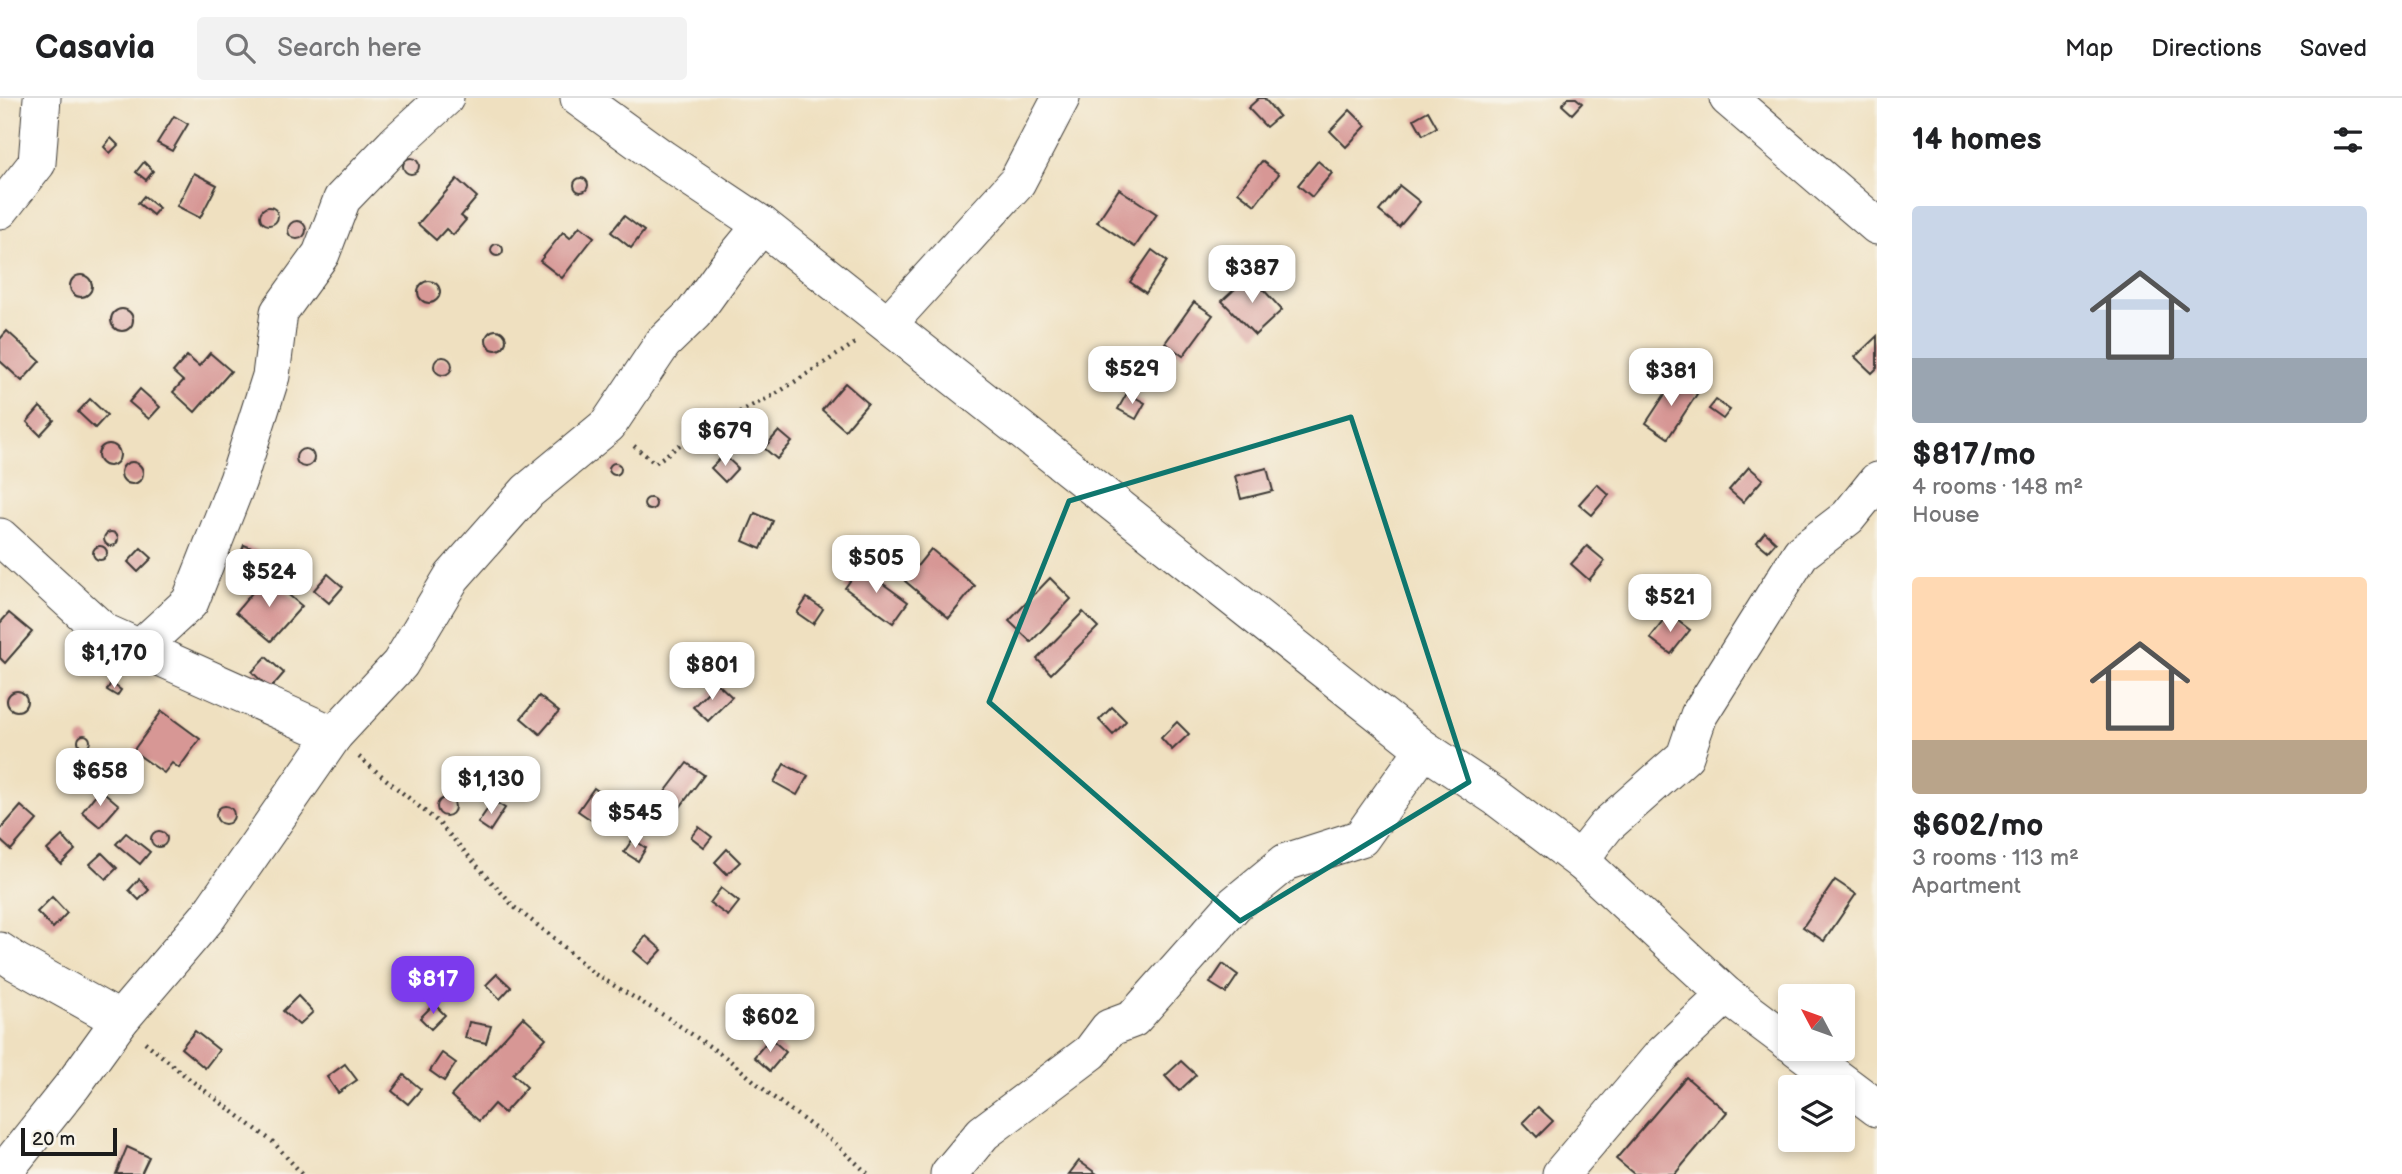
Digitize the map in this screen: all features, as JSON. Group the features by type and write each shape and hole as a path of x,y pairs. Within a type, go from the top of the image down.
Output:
{"street":[{"path":"0,211 37,163 42,98"},
{"path":"140,648 190,602 238,480 271,376 279,312 321,254 342,199 396,143 445,98"},
{"path":"579,98 663,159 762,225 1423,749 1496,797 1583,863 1726,995 1778,1034"},
{"path":"888,324 1017,182 1061,98"},
{"path":"1728,98 1877,226"},
{"path":"2,1174 73,1086 120,1020 207,918 334,735 400,664 452,577 528,491 608,425 663,343 694,313 724,270 762,225"},
{"path":"1583,863 1591,845 1606,826 1685,756 1699,715 1801,553 1848,517 1877,481"},
{"path":"0,537 104,632 334,735"},
{"path":"949,1174 983,1133 1091,1052 1109,1028 1133,1019 1235,904 1286,862 1361,838 1423,749"},
{"path":"0,951 120,1020"},
{"path":"1561,1174 1661,1056 1726,995"},
{"path":"1814,1061 1877,1108"}],"path":[{"path":"608,425 655,463 710,423 774,395 814,367 888,324"},
{"path":"334,735 439,823 514,907 593,972 728,1059 836,1144 868,1174"},
{"path":"120,1020 183,1074 273,1142 302,1174"}],"highlighted area":[{"path":"1351,417 1469,782 1240,921 989,702 1069,501"}],"building":[{"path":"1259,98 1264,98 1279,116 1266,127 1248,108"},
{"path":"1568,98 1576,98 1582,103 1572,114 1562,105"},
{"path":"1350,110 1366,126 1346,147 1330,131"},
{"path":"1428,111 1437,127 1423,135 1414,119"},
{"path":"174,116 188,124 172,151 157,143"},
{"path":"111,138 118,145 110,153 104,147"},
{"path":"411,158 419,166 411,174 403,166"},
{"path":"1262,161 1279,174 1255,205 1238,192"},
{"path":"1318,161 1332,173 1312,197 1298,185"},
{"path":"144,162 153,171 146,180 136,172"},
{"path":"194,173 217,185 200,218 177,206"},
{"path":"581,178 586,180 586,190 581,192 576,190 574,185 576,180"},
{"path":"457,179 477,197 461,216 466,220 453,235 446,229 436,240 418,224"},
{"path":"1400,186 1420,202 1399,227 1379,211"},
{"path":"1119,189 1157,214 1135,247 1097,222"},
{"path":"144,196 159,208 153,215 138,203"},
{"path":"269,207 275,210 278,216 275,222 269,225 263,222 260,216 263,210"},
{"path":"624,216 644,231 631,248 611,232"},
{"path":"297,221 303,224 306,230 303,236 297,239 291,236 288,230 291,224"},
{"path":"580,226 594,237 562,278 540,261 563,232 570,238"},
{"path":"492,245 502,245 502,255 492,255"},
{"path":"1152,250 1167,261 1146,293 1130,282"},
{"path":"1223,265 1236,274 1227,287 1213,277"},
{"path":"81,275 89,278 92,286 89,294 81,297 73,294 70,286 73,278"},
{"path":"1250,275 1282,310 1255,335 1222,301"},
{"path":"429,281 437,284 440,292 437,300 429,303 421,300 418,292 421,284"},
{"path":"1194,302 1213,315 1183,356 1165,343"},
{"path":"122,309 130,312 133,320 130,328 122,331 114,328 111,320 114,312"},
{"path":"496,330 503,333 506,340 503,347 496,350 489,347 486,340 489,333"},
{"path":"7,331 40,361 22,381 0,361 0,339"},
{"path":"1877,336 1877,368 1872,373 1855,357"},
{"path":"210,353 231,371 195,412 173,392 183,381 173,372 187,356 199,366"},
{"path":"443,357 449,360 452,366 449,372 443,375 437,372 434,366 437,360"},
{"path":"1675,379 1697,394 1668,438 1646,423"},
{"path":"845,383 868,403 845,430 822,410"},
{"path":"140,389 160,407 149,419 129,402"},
{"path":"1127,393 1145,403 1136,419 1118,409"},
{"path":"90,399 107,415 95,428 78,412"},
{"path":"1716,400 1730,410 1723,419 1709,409"},
{"path":"40,407 54,420 40,435 27,422"},
{"path":"779,431 792,442 777,459 764,448"},
{"path":"109,444 117,447 120,455 117,463 109,466 101,463 98,455 101,447"},
{"path":"301,449 309,449 314,458 312,465 301,467 296,462 296,454"},
{"path":"724,455 738,468 725,482 711,468"},
{"path":"132,462 140,465 143,473 140,481 132,484 124,481 121,473 124,465"},
{"path":"615,463 621,469 615,475 609,469"},
{"path":"1749,467 1763,479 1743,502 1729,490"},
{"path":"1267,468 1273,491 1241,499 1235,476"},
{"path":"1597,484 1609,495 1592,515 1579,504"},
{"path":"650,498 656,504 650,510 644,504"},
{"path":"755,513 773,521 761,549 743,541"},
{"path":"111,532 116,534 116,544 111,546 106,544 104,539 106,534"},
{"path":"1765,532 1776,542 1768,551 1757,542"},
{"path":"244,545 267,554 261,570 238,560"},
{"path":"100,546 105,548 105,558 100,560 95,558 93,553 95,548"},
{"path":"1587,546 1605,561 1589,580 1571,564"},
{"path":"141,548 152,558 138,572 128,562"},
{"path":"931,549 975,586 949,618 905,581"},
{"path":"860,567 908,602 893,623 845,588"},
{"path":"328,574 343,587 329,603 314,590"},
{"path":"266,576 302,606 271,641 236,612"},
{"path":"1050,578 1071,599 1031,642 1009,621"},
{"path":"807,598 823,609 813,624 797,613"},
{"path":"1083,612 1098,627 1051,674 1037,659"},
{"path":"9,613 32,632 5,663 0,658 0,623"},
{"path":"1669,614 1690,630 1671,654 1650,638"},
{"path":"266,657 284,673 270,689 252,672"},
{"path":"111,683 121,690 117,696 107,690"},
{"path":"717,683 732,697 708,721 693,707"},
{"path":"13,691 21,691 27,701 21,711 13,711 7,705 7,697"},
{"path":"539,696 559,712 540,734 521,718"},
{"path":"1112,707 1126,721 1113,735 1099,720"},
{"path":"162,711 200,739 179,768 172,763 164,773 133,751"},
{"path":"1177,722 1189,734 1172,750 1161,738"},
{"path":"84,735 90,741 84,747 78,741"},
{"path":"88,754 95,757 98,764 95,771 88,774 81,771 78,764 81,757"},
{"path":"121,763 127,766 130,772 127,778 121,781 115,778 112,772 115,766"},
{"path":"687,763 704,775 666,826 649,813"},
{"path":"784,764 808,776 797,795 774,782"},
{"path":"594,788 616,804 600,826 578,811"},
{"path":"100,789 119,805 100,827 82,812"},
{"path":"446,798 452,801 455,807 452,813 446,816 440,813 437,807 440,801"},
{"path":"493,801 505,808 490,831 478,823"},
{"path":"21,806 37,820 11,850 0,840 0,830"},
{"path":"221,806 229,806 234,815 232,822 221,824 216,819 216,811"},
{"path":"699,827 712,837 704,847 691,837"},
{"path":"159,831 165,833 165,845 159,847 153,845 151,839 153,833"},
{"path":"126,833 150,852 140,864 116,844"},
{"path":"62,836 75,850 61,864 47,850"},
{"path":"633,839 646,848 638,861 624,852"},
{"path":"727,849 740,862 727,874 715,862"},
{"path":"102,853 117,868 106,879 90,864"},
{"path":"139,879 149,890 139,900 129,890"},
{"path":"1835,880 1856,894 1824,941 1803,927"},
{"path":"721,888 739,902 728,916 710,903"},
{"path":"52,897 67,913 53,928 37,912"},
{"path":"646,936 662,950 649,964 634,951"},
{"path":"1223,964 1238,975 1226,993 1210,983"},
{"path":"497,974 511,987 500,999 486,985"},
{"path":"298,996 313,1012 299,1025 283,1011"},
{"path":"434,1004 445,1015 431,1029 420,1018"},
{"path":"523,1017 546,1038 513,1074 527,1087 504,1113 494,1104 479,1121 451,1096"},
{"path":"469,1022 491,1026 486,1043 465,1038"},
{"path":"195,1031 219,1050 205,1068 181,1048"},
{"path":"770,1038 786,1052 770,1071 754,1057"},
{"path":"442,1053 456,1063 444,1081 430,1071"},
{"path":"1181,1061 1196,1075 1179,1091 1165,1076"},
{"path":"345,1064 357,1080 338,1093 327,1077"},
{"path":"404,1075 421,1089 408,1104 392,1091"},
{"path":"1686,1077 1727,1112 1675,1174 1634,1174 1616,1159"},
{"path":"1538,1107 1553,1121 1537,1137 1523,1122"},
{"path":"127,1147 149,1157 141,1174 116,1174"},
{"path":"1079,1161 1097,1174 1069,1174"}]}
